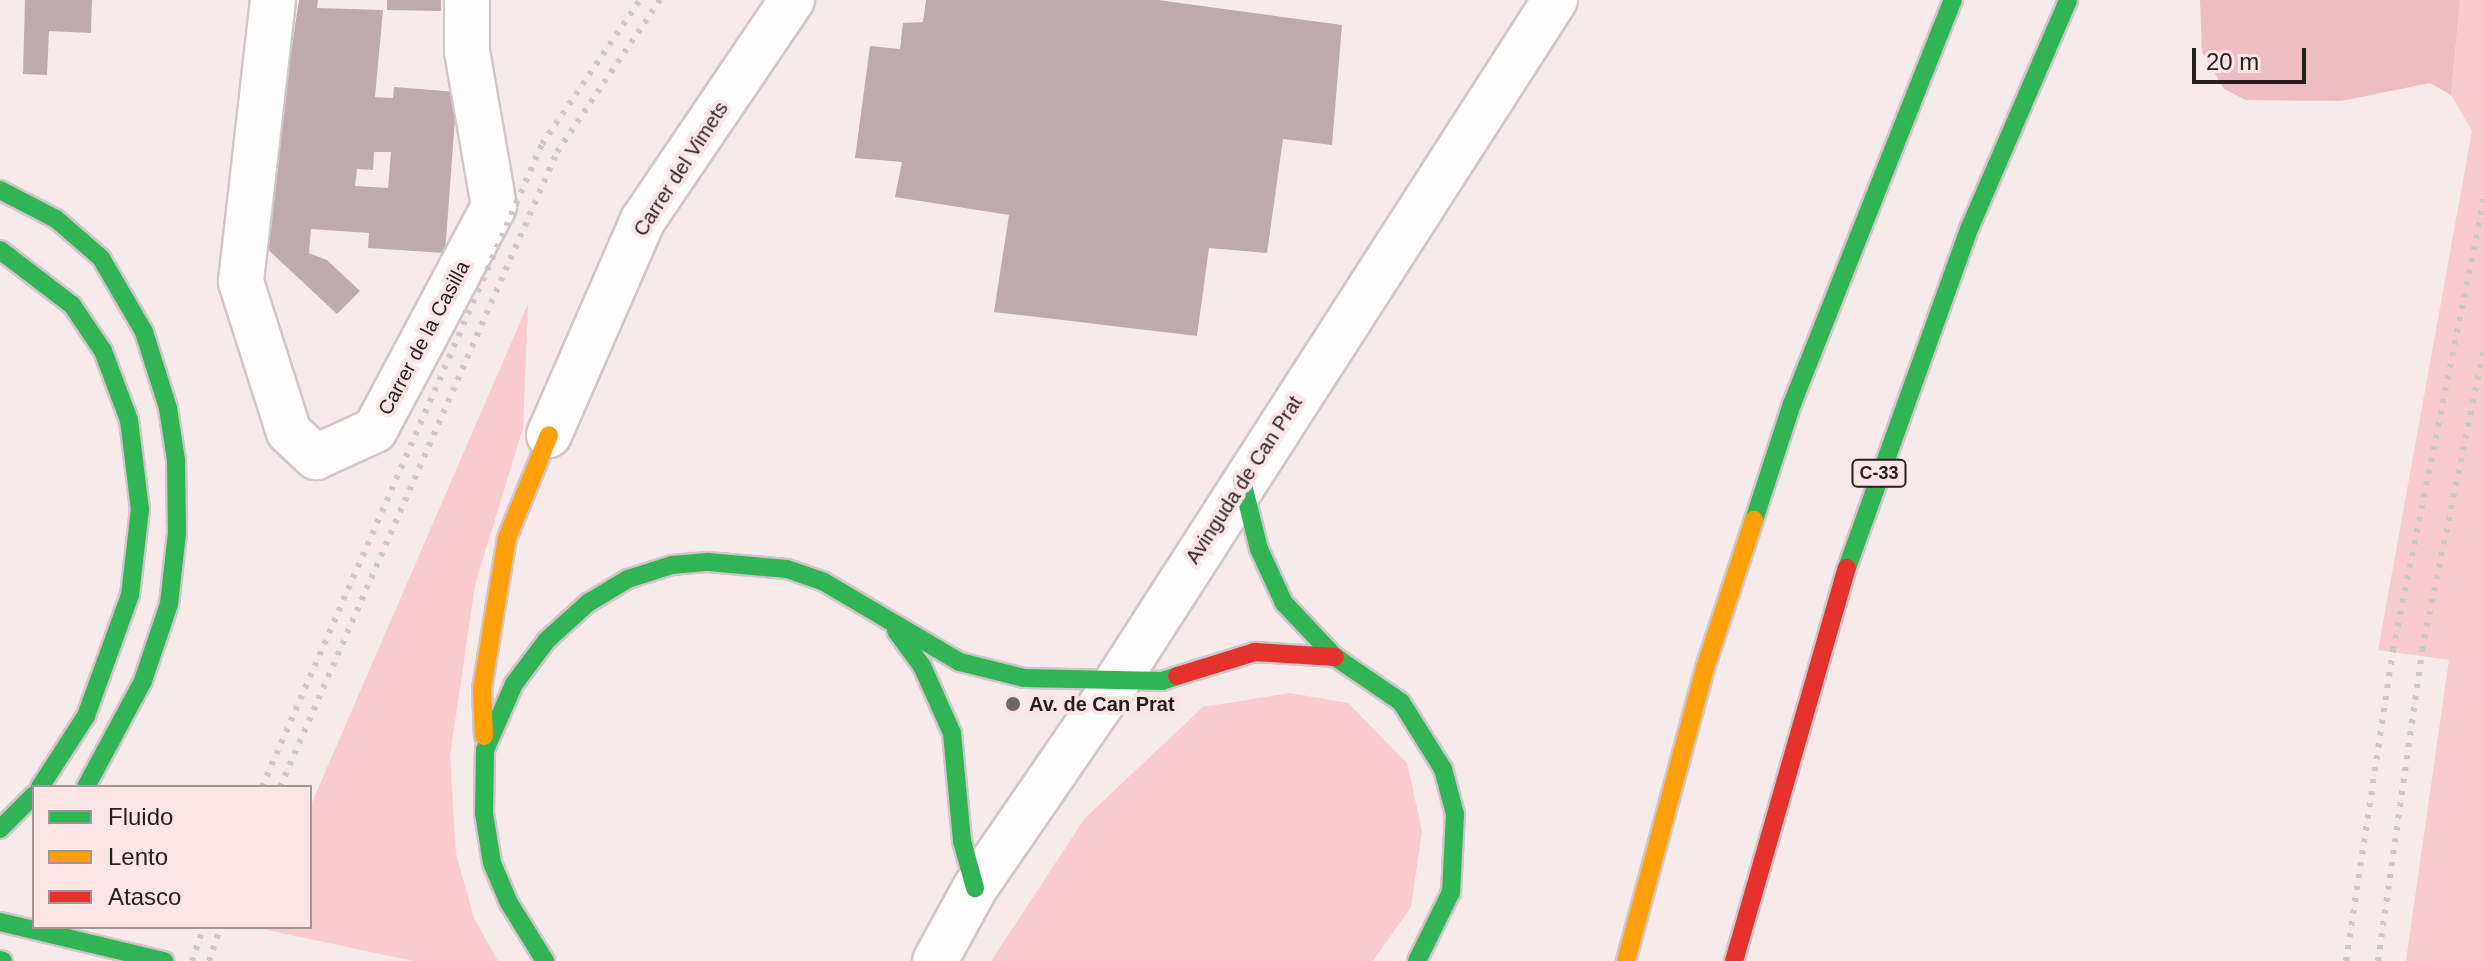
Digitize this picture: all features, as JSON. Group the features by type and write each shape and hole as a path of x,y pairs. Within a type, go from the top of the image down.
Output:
{"main road":[{"path":"1626,961 1705,668 1792,404 1953,0"},
{"name":"C-33","path":"1734,961 1863,514 1970,227 2068,0"},
{"path":"0,190 56,219 101,258 144,332 168,408 174,447 177,533 169,604 143,681 87,785"},
{"path":"0,250 72,305 103,351 126,409 140,509 130,595 86,716 41,785"},
{"path":"545,961 509,903 492,863 484,813 482,689 507,538 549,435"},
{"path":"1242,481 1259,549 1284,603 1335,657 1379,684 1427,736 1455,814 1451,892 1417,961"},
{"path":"485,750 514,684 547,640 588,603 628,579 672,565 708,562 787,569 824,582 960,662 990,672 1116,683 1162,681 1255,652 1335,657"},
{"path":"890,622 922,666 952,733 962,841 975,888"},
{"path":"0,829 32,797"},
{"path":"0,922 164,961"},
{"path":"107,929 120,949"}],"street":[{"name":"Carrer de la Casilla","path":"273,0 241,282 289,432 316,457 375,430 494,206 467,51 467,0"},
{"name":"Carrer del Vimets","path":"549,435 643,220 792,0"},
{"name":"Avinguda de Can Prat","path":"935,961 975,888 1116,683 1242,481 1555,0"}],"shaded area":[{"path":"2200,0 2460,0 2451,95 2430,83 2341,101 2246,100 2224,89 2202,52"},
{"path":"2460,0 2484,0 2484,961 2406,961 2449,660 2378,650 2472,131 2451,95"},
{"path":"528,304 523,428 475,585 450,756 456,854 474,918 498,961 413,961 263,929 312,929 312,802"},
{"path":"1290,693 1348,703 1407,763 1422,831 1411,907 1373,961 991,961 1085,818 1203,707"}],"building":[{"path":"25,0 92,0 91,33 49,31 47,75 23,74"},
{"path":"299,0 318,0 317,8 383,10 375,97 393,98 394,87 457,92 445,253 368,248 369,233 311,229 309,253 327,260 360,291 337,314 262,244","holes":["374,152 391,152 388,188 355,186 357,169 373,170"]},
{"path":"387,0 441,0 441,11 387,10"},
{"path":"926,0 1158,0 1342,25 1332,145 1283,139 1267,253 1209,248 1197,336 994,312 1009,215 895,197 902,162 855,158 870,46 900,49 903,23 923,22"}],"railway":[{"path":"263,785 542,144 640,0"},
{"path":"281,785 557,152 660,0"},
{"path":"2346,961 2393,650 2484,197"},
{"path":"2378,961 2422,650 2484,349"},
{"path":"192,961 203,929"},
{"path":"209,961 220,929"}],"traffic: fast":[{"path":"1754,520 1792,404 1953,0"},
{"path":"1847,568 1970,227 2068,0"},
{"path":"0,190 56,219 101,258 144,332 168,408 176,460 177,533 169,604 143,681 87,785"},
{"path":"0,250 72,305 103,351 129,420 140,509 130,595 86,716 41,785"},
{"path":"1242,481 1259,549 1284,603 1335,657 1401,702 1443,769 1455,814 1451,892 1417,961"},
{"path":"545,961 509,903 492,863 484,813 485,750 514,684 547,640 588,603 628,579 672,565 708,562 787,569 824,582 960,662 1024,678 1162,681 1177,676"},
{"path":"896,631 922,666 952,733 962,841 975,888"},
{"path":"0,829 32,797"},
{"path":"0,922 164,961"}],"traffic: slow":[{"path":"484,736 482,689 507,538 549,435"},
{"path":"1626,961 1705,668 1754,520"}],"traffic: jam":[{"path":"1734,961 1847,568"},
{"path":"1177,676 1255,652 1335,657"}],"place":[{"name":"Av. de Can Prat","path":"1013,704"}]}
